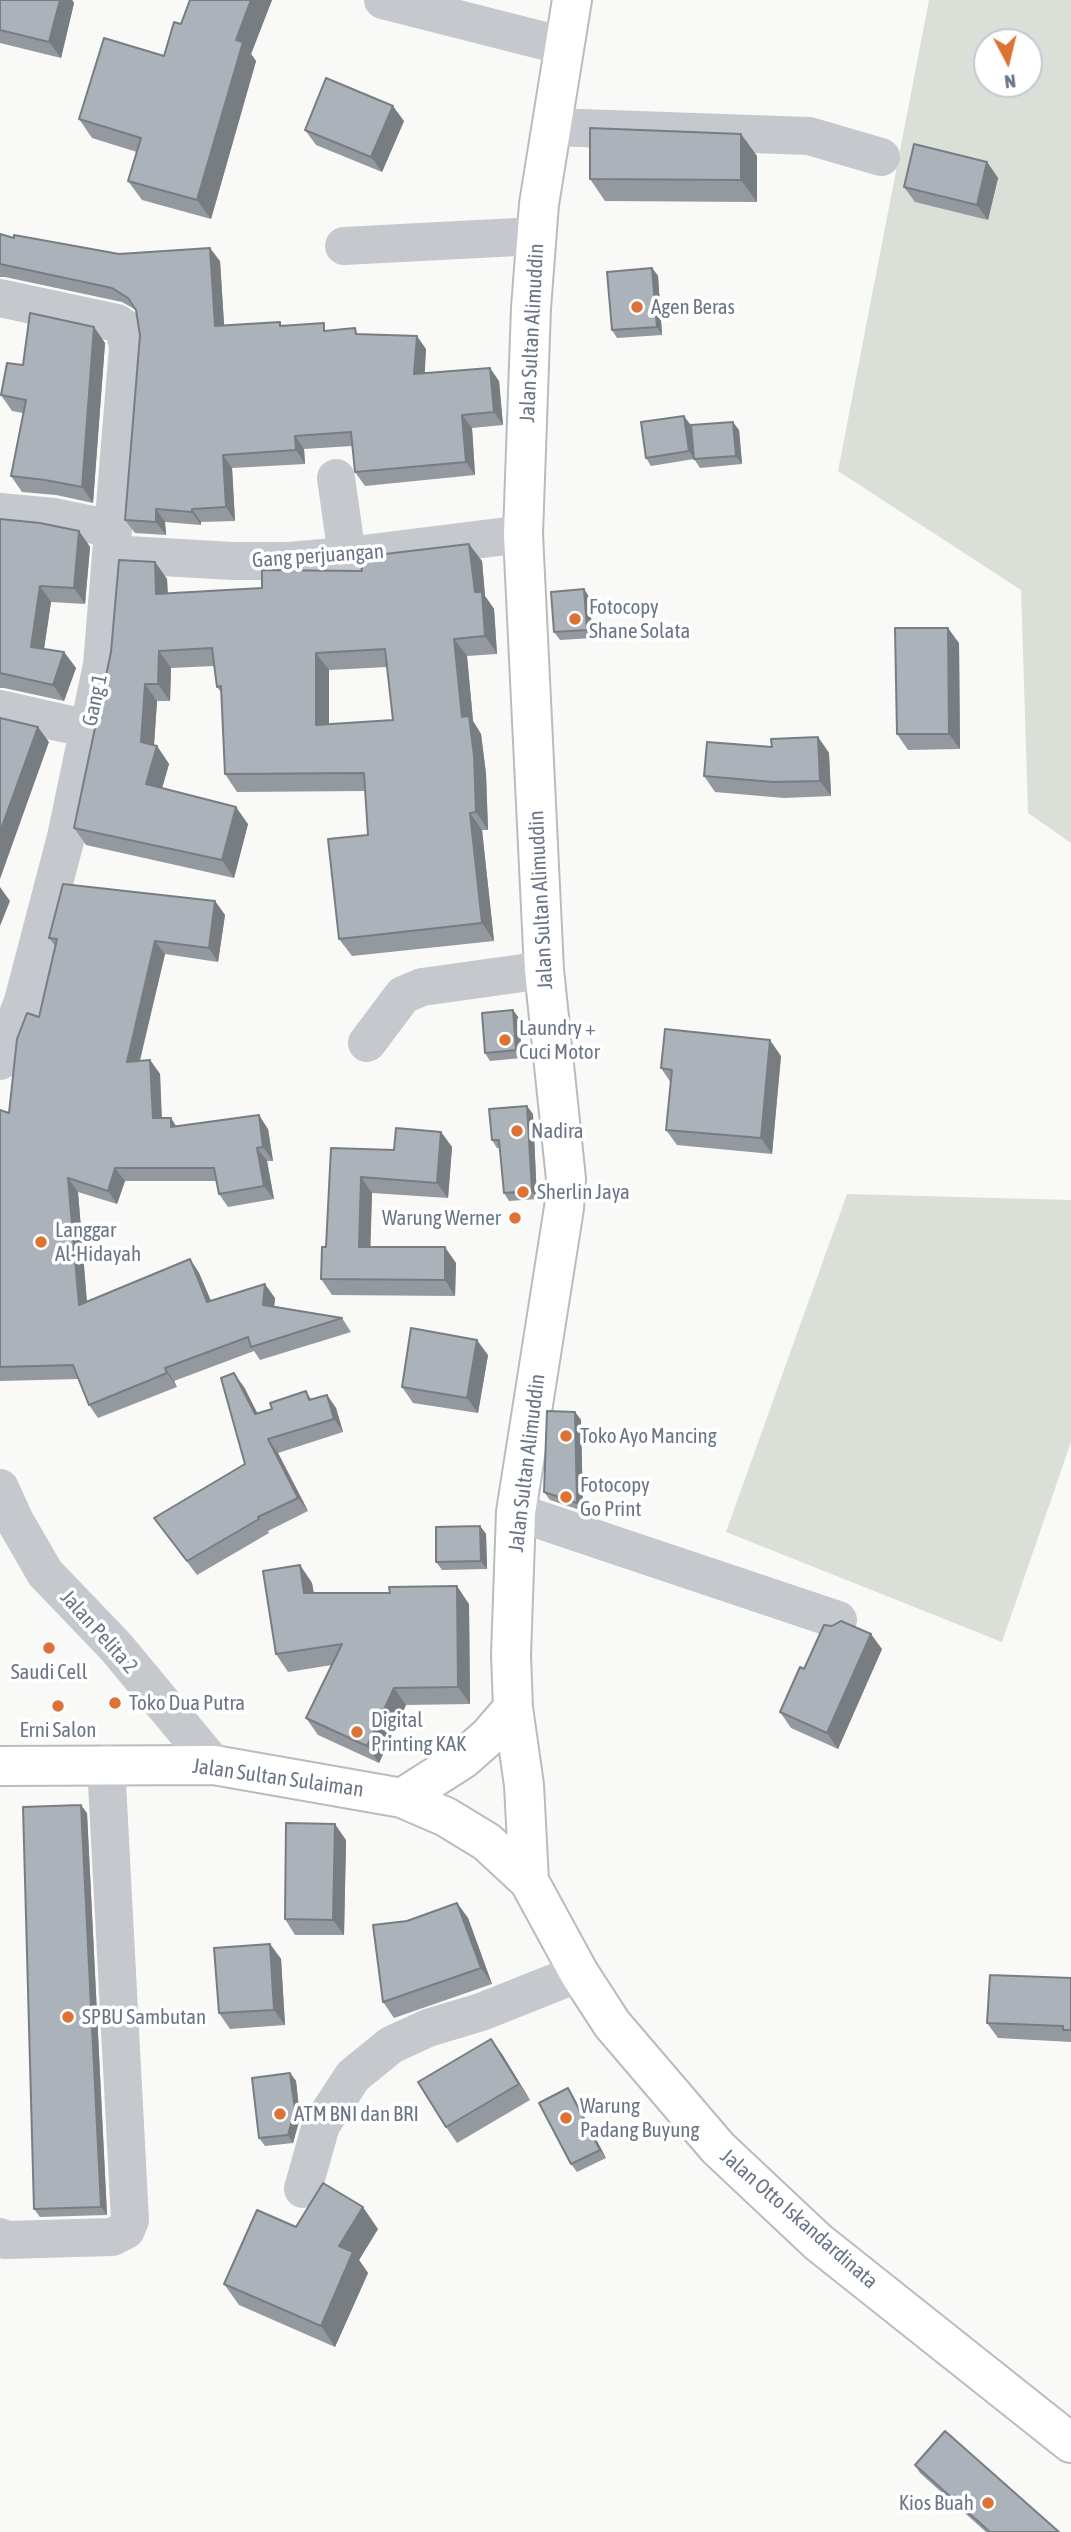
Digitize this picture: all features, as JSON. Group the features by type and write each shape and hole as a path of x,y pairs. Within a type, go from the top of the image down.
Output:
{"main road":[{"name":"Jalan Sultan Alimuddin","path":"529,1881 524,1785 513,1708 511,1643 516,1512 564,1209 566,1179 544,970 523,534 531,308 538,204 572,0"},
{"path":"402,1798 463,1759 489,1736 513,1708"},
{"name":"Jalan Sultan Sulaiman","path":"0,1766 214,1765 402,1798 446,1817 487,1842 529,1881"},
{"name":"Jalan Otto Iskandardinata","path":"529,1881 579,1973 612,2024 718,2148 818,2242 1071,2443"}],"street":[{"path":"383,0 564,46"},
{"path":"552,127 809,136 881,157"},
{"path":"344,246 536,236"},
{"name":"Gang 1","path":"0,298 117,323 124,328 128,346 102,665 66,836 11,997 0,1061"},
{"path":"336,478 347,556"},
{"name":"Gang perjuangan","path":"0,512 54,517 112,541 265,561 347,556 523,534"},
{"path":"0,709 89,729"},
{"path":"367,1043 403,995 412,990 544,970"},
{"name":"Jalan Pelita 2","path":"0,1488 15,1521 45,1573 116,1647 214,1765"},
{"path":"516,1512 838,1620"},
{"path":"0,2237 5,2240 112,2237 126,2230 130,2220 106,1764"},
{"path":"303,2189 321,2124 353,2076 391,2045 428,2028 481,2012 579,1973"}],"shaded area":[{"path":"929,0 1071,0 1071,843 1028,813 1021,590 838,471"},
{"path":"847,1194 1071,1200 1071,1442 1002,1642 726,1532"}],"building":[{"path":"0,0 60,0 49,42 0,30"},
{"path":"190,0 251,0 236,40 243,42 197,200 128,181 141,138 79,119 104,38 164,56 174,22 181,24"},
{"path":"326,78 393,106 371,157 305,130"},
{"path":"590,128 741,134 741,180 590,179"},
{"path":"914,144 987,162 977,205 904,187"},
{"path":"0,234 119,254 210,248 215,326 280,322 280,326 324,323 324,331 355,328 356,334 417,336 414,374 490,368 494,412 462,415 466,462 355,472 351,432 295,436 296,450 223,455 226,507 192,509 192,512 156,509 156,522 125,520 140,335 136,310 128,298 112,288 0,264"},
{"name":"Agen Beras","path":"652,268 657,327 612,330 607,272"},
{"path":"30,313 94,327 82,487 11,476 26,400 1,395 7,363 23,365"},
{"path":"684,416 689,451 646,458 641,422"},
{"path":"733,422 736,456 694,459 691,425"},
{"path":"0,519 79,531 74,588 40,586 31,647 64,652 53,685 0,673"},
{"path":"469,544 475,592 482,592 485,636 454,639 462,717 469,716 474,756 476,812 470,813 482,923 339,939 328,839 368,835 364,773 225,774 221,686 217,687 212,648 159,651 158,684 145,684 141,742 157,746 146,784 236,807 222,860 74,828 111,652 119,560 155,562 156,594 262,588 262,570 362,571 360,557","holes":["385,649 393,720 316,725 316,653"]},
{"name":"Fotocopy Shane Solata","path":"584,589 587,630 554,632 551,592"},
{"path":"895,628 948,628 949,734 897,734"},
{"path":"0,718 38,727 0,832"},
{"path":"818,737 820,781 773,782 704,776 707,742 772,747 771,739"},
{"path":"63,884 215,901 209,948 155,941 127,1062 150,1060 153,1118 171,1118 171,1127 259,1115 263,1147 257,1148 264,1186 219,1194 214,1168 115,1168 108,1191 68,1178 79,1305 190,1259 207,1302 265,1284 263,1305 342,1318 251,1347 248,1337 165,1368 167,1373 89,1405 73,1365 0,1367 0,1110 9,1113 17,1039 27,1013 39,1017 57,939 49,938"},
{"name":"Laundry + Cuci Motor","path":"513,1010 516,1050 485,1053 482,1013"},
{"path":"665,1029 770,1040 761,1138 666,1130 672,1070 661,1068"},
{"path":"527,1106 532,1191 504,1193 499,1140 492,1140 489,1109"},
{"path":"396,1128 441,1132 437,1183 361,1177 359,1247 445,1247 445,1280 321,1279 322,1247 326,1247 331,1148 394,1150"},
{"path":"411,1328 477,1340 467,1398 402,1387"},
{"path":"234,1373 255,1414 272,1409 270,1403 306,1391 309,1400 327,1395 334,1419 268,1439 298,1498 258,1517 259,1519 187,1561 154,1518 245,1464 221,1378"},
{"path":"547,1411 575,1412 577,1503 544,1492"},
{"path":"480,1526 481,1561 436,1562 436,1527"},
{"path":"300,1565 304,1593 390,1593 389,1587 457,1586 458,1687 394,1688 367,1746 306,1718 342,1644 276,1654 263,1571"},
{"path":"841,1621 871,1634 827,1733 780,1712 800,1667 804,1669 824,1625 832,1626"},
{"name":"SPBU Sambutan","path":"81,1805 101,2207 34,2209 23,1807"},
{"path":"286,1823 335,1824 333,1920 285,1919"},
{"path":"457,1903 481,1968 383,2002 373,1925 407,1921"},
{"path":"270,1944 274,2010 219,2013 214,1948"},
{"path":"990,1975 1071,1978 1071,2030 1063,2030 1063,2026 987,2023"},
{"path":"491,2039 519,2084 446,2127 418,2082"},
{"name":"ATM BNI dan BRI","path":"290,2073 295,2110 288,2135 259,2138 252,2078"},
{"path":"568,2088 600,2150 571,2164 539,2103"},
{"path":"323,2183 363,2207 339,2246 353,2252 321,2326 224,2284 257,2210 296,2227"},
{"name":"Kios Buah","path":"945,2431 1059,2532 990,2532 915,2465"}],"place":[{"name":"Agen Beras","path":"637,307"},
{"name":"Fotocopy Shane Solata","path":"575,619"},
{"name":"Laundry + Cuci Motor","path":"505,1040"},
{"name":"Nadira","path":"517,1131"},
{"name":"Sherlin Jaya","path":"523,1192"},
{"name":"Warung Werner","path":"515,1218"},
{"name":"Langgar Al-Hidayah","path":"41,1242"},
{"name":"Toko Ayo Mancing","path":"566,1436"},
{"name":"Fotocopy Go Print","path":"566,1497"},
{"name":"Saudi Cell","path":"49,1648"},
{"name":"Toko Dua Putra","path":"115,1703"},
{"name":"Erni Salon","path":"58,1706"},
{"name":"Digital Printing KAK","path":"357,1732"},
{"name":"SPBU Sambutan","path":"68,2017"},
{"name":"ATM BNI dan BRI","path":"280,2114"},
{"name":"Warung Padang Buyung","path":"566,2118"},
{"name":"Kios Buah","path":"988,2503"}]}
